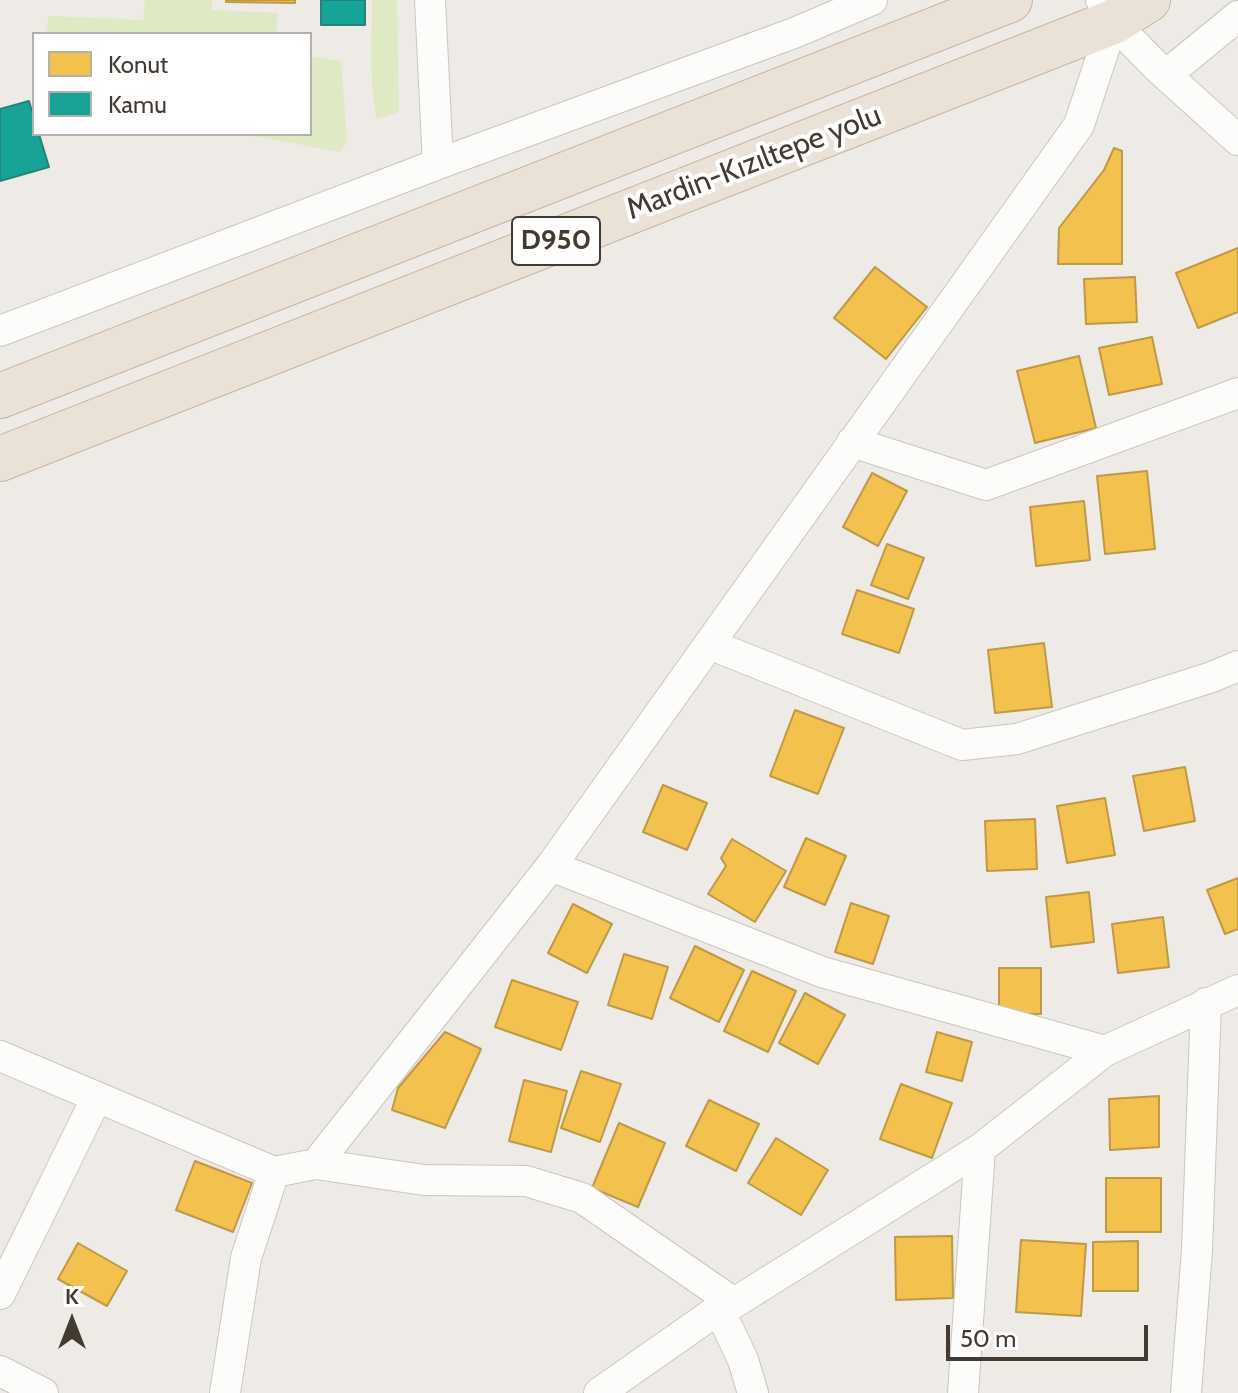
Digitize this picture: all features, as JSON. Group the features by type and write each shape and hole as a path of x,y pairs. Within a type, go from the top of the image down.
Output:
{"highway":[{"name":"Mardin-Kızıltepe yolu","path":"0,396 1010,0"},
{"name":"Mardin-Kızıltepe yolu","path":"0,459 1121,7"}],"street":[{"path":"430,0 438,164"},
{"path":"0,331 438,164 794,33 872,0"},
{"path":"1121,7 1166,75 1238,140"},
{"path":"316,1164 551,866 1079,125 1121,7"},
{"path":"1166,75 1238,16"},
{"path":"852,442 986,485 1238,393"},
{"path":"709,644 962,745 1017,739 1238,666"},
{"path":"551,866 822,972 1105,1051"},
{"path":"599,1393 727,1306 980,1149 1105,1051 1238,990"},
{"path":"1186,1393 1197,1250 1206,1003"},
{"path":"0,1056 274,1172 316,1164 424,1180 526,1181 582,1198 727,1306 753,1393"},
{"path":"0,1294 97,1097"},
{"path":"963,1393 980,1149"},
{"path":"225,1393 246,1258 274,1172"},
{"path":"0,1371 43,1393"}],"green space":[{"path":"145,0 212,0 212,10 278,13 276,32 45,32 49,16 143,20"},
{"path":"372,0 397,0 399,112 376,119 371,70"},
{"path":"312,56 341,61 347,141 340,152 255,136 312,136"}],"building: Konut":[{"path":"295,0 295,3 226,2"},
{"path":"1114,148 1122,151 1122,264 1058,264 1059,228 1104,170"},
{"path":"1238,248 1238,312 1198,328 1176,273"},
{"path":"875,267 927,307 886,359 834,318"},
{"path":"1135,277 1137,322 1086,324 1084,279"},
{"path":"1152,337 1162,384 1109,395 1099,348"},
{"path":"1079,356 1096,428 1035,443 1017,371"},
{"path":"1147,471 1155,549 1105,554 1097,476"},
{"path":"872,473 907,491 878,546 843,527"},
{"path":"1084,501 1090,560 1036,566 1030,507"},
{"path":"887,544 924,558 908,599 871,585"},
{"path":"857,590 914,609 899,653 842,634"},
{"path":"1044,643 1052,707 995,713 988,650"},
{"path":"795,710 844,728 818,794 770,776"},
{"path":"1185,767 1195,821 1144,831 1133,776"},
{"path":"663,785 707,803 687,850 643,832"},
{"path":"1105,798 1115,855 1067,863 1057,806"},
{"path":"1035,819 1037,869 987,871 985,821"},
{"path":"806,838 846,856 825,905 784,887"},
{"path":"732,839 786,871 755,922 708,894 726,866 721,858"},
{"path":"1238,878 1238,929 1225,934 1207,890"},
{"path":"1089,892 1094,942 1051,947 1046,897"},
{"path":"851,903 889,916 873,964 835,952"},
{"path":"573,904 612,924 587,973 548,953"},
{"path":"1163,917 1169,967 1118,973 1112,924"},
{"path":"695,946 744,970 719,1022 670,998"},
{"path":"624,954 668,967 652,1019 608,1005"},
{"path":"999,968 1041,968 1041,1014 999,1014"},
{"path":"752,971 796,991 768,1052 724,1031"},
{"path":"512,980 578,1002 561,1050 495,1027"},
{"path":"805,993 845,1015 818,1064 779,1043"},
{"path":"445,1032 481,1049 445,1128 392,1110 398,1088"},
{"path":"937,1032 972,1042 962,1081 926,1072"},
{"path":"581,1071 621,1084 600,1142 561,1128"},
{"path":"524,1080 567,1091 551,1152 509,1141"},
{"path":"901,1084 952,1103 932,1158 880,1139"},
{"path":"1159,1096 1159,1147 1110,1150 1109,1099"},
{"path":"709,1100 759,1124 736,1171 686,1146"},
{"path":"619,1123 665,1143 638,1207 592,1188"},
{"path":"776,1138 828,1170 801,1215 748,1183"},
{"path":"195,1161 252,1183 233,1232 176,1210"},
{"path":"1106,1178 1161,1178 1161,1232 1106,1232"},
{"path":"952,1236 953,1298 896,1300 895,1237"},
{"path":"1021,1240 1086,1244 1081,1316 1016,1312"},
{"path":"1138,1241 1138,1291 1093,1291 1093,1242"},
{"path":"78,1243 127,1271 107,1306 58,1279"}],"building: Kamu":[{"path":"321,0 365,0 365,25 321,25"},
{"path":"29,101 32,136 40,136 49,167 0,181 0,109"}]}
